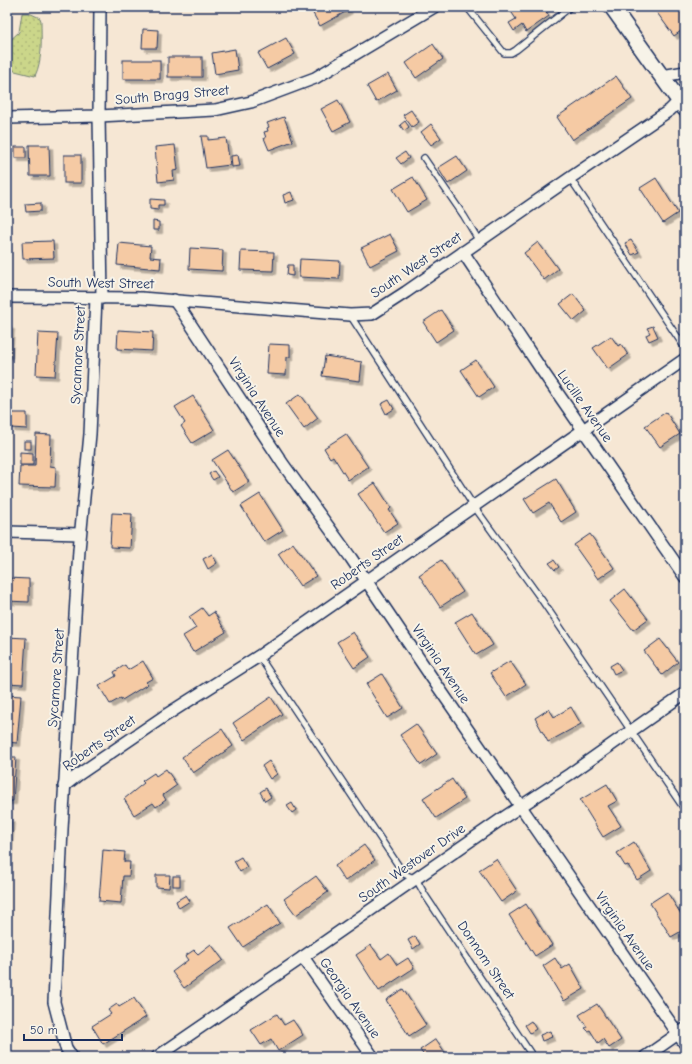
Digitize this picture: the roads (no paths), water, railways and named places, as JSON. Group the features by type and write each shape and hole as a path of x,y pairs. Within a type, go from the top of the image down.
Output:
{"main road":[{"path":"612,7 682,105"}],"street":[{"name":"Sycamore Street","path":"72,1057 66,1048 54,1002 64,786 80,534 90,434 99,298 100,7"},
{"name":"South Bragg Street","path":"7,118 99,116 215,110 251,102 315,78 434,7"},
{"path":"662,76 685,72"},
{"name":"South West Street","path":"7,297 141,298 350,315 372,314 670,110 682,105"},
{"name":"Lucille Avenue","path":"463,252 685,577"},
{"name":"Virginia Avenue","path":"174,300 283,464 366,580 521,806 682,1031 685,1044"},
{"name":"Roberts Street","path":"64,786 78,774 117,748 259,656 473,505 685,359"},
{"path":"7,532 80,534"},
{"name":"South Westover Drive","path":"157,1057 685,693"},
{"name":"Georgia Avenue","path":"303,957 373,1057"},
{"path":"646,1057 682,1031"}],"lane":[{"path":"467,7 504,53 511,53 568,7"},
{"path":"424,158 464,216 479,241"},
{"path":"570,178 685,348"},
{"path":"350,315 473,505 540,599 685,810"},
{"path":"259,656 404,874 416,879"},
{"name":"Donnom Street","path":"416,879 424,895 533,1057"}]}
